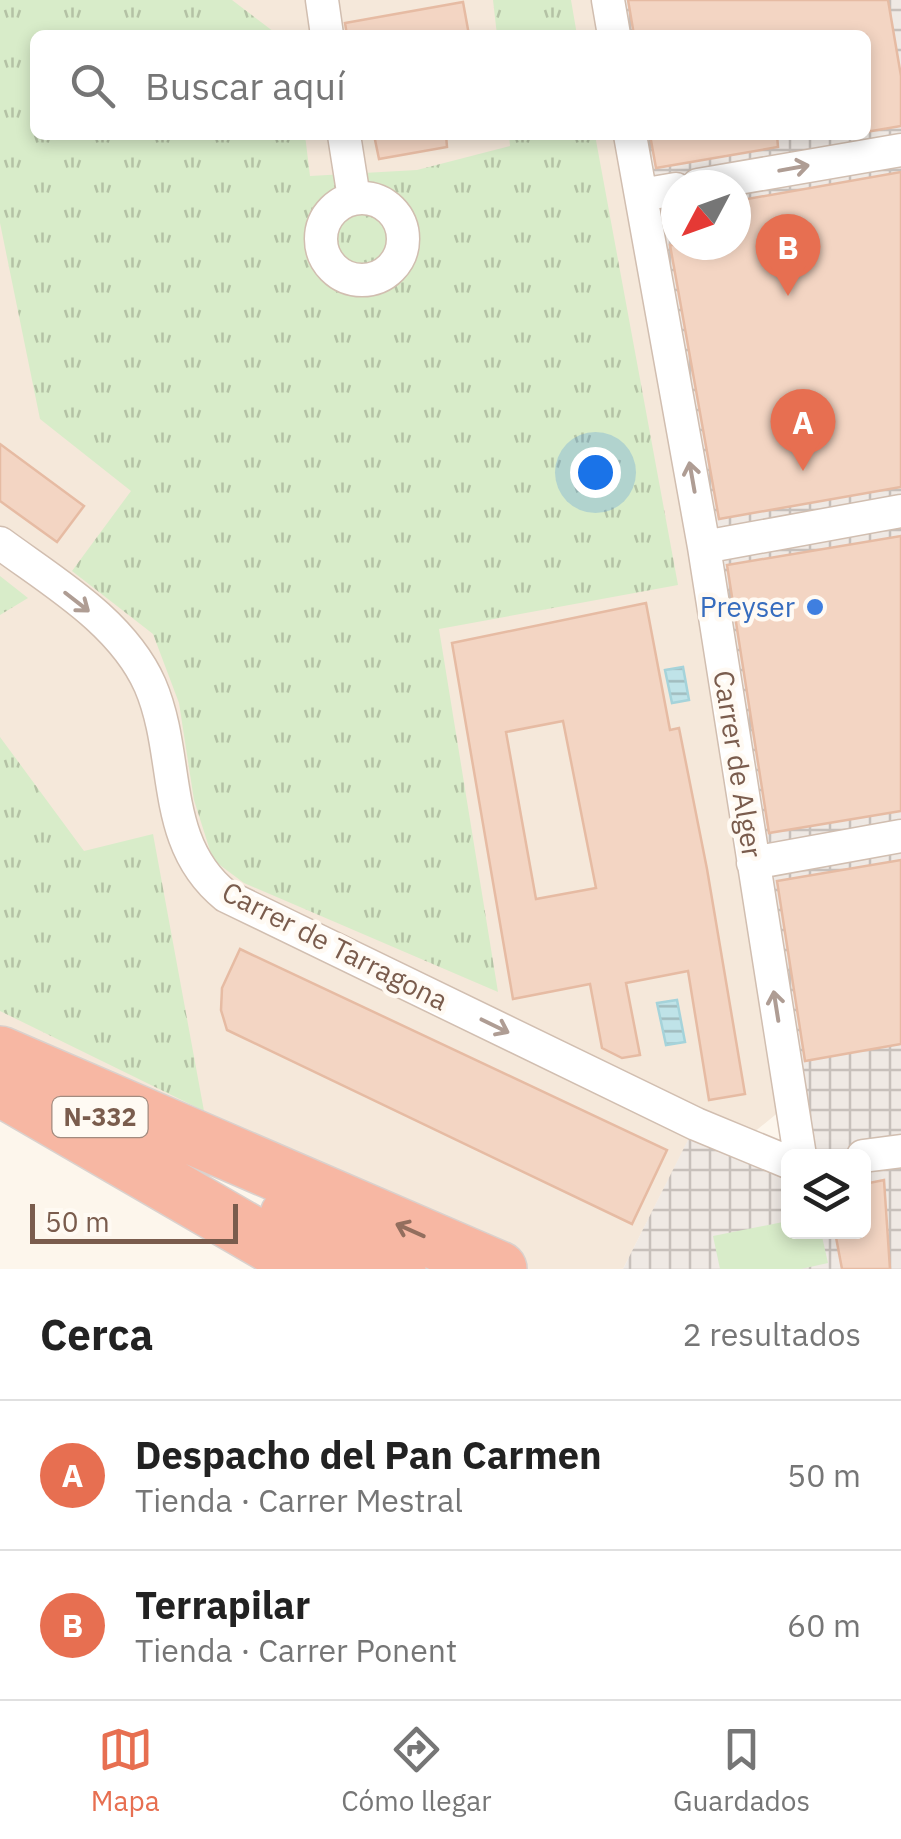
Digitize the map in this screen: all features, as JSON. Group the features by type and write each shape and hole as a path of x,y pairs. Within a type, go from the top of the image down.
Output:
{"highway":[{"name":"N-332","path":"0,1058 201,1172"},
{"path":"0,1058 500,1269"},
{"name":"N-332","path":"0,1086 201,1172 398,1269"},
{"path":"0,1086 312,1269"}],"street":[{"path":"290,0 323,0 326,30"},
{"path":"608,0 613,30"},
{"path":"345,140 354,198"},
{"name":"Carrer de Alger","path":"631,140 704,547 799,1149"},
{"path":"751,176 901,150"},
{"path":"640,195 661,192"},
{"path":"704,547 901,511"},
{"name":"Carrer de Tarragona","path":"0,543 90,612 118,636 134,657 150,686 191,859 206,880 226,896 728,1138 781,1159"},
{"path":"753,863 901,836"},
{"path":"728,1138 753,1134 791,1102"},
{"path":"871,1155 901,1151"}],"shaded area":[{"path":"0,0 608,0 613,30 30,30 30,140 631,140 791,1102 753,1133 696,1125 623,1269 499,1269 0,1054"},
{"path":"608,0 901,0 901,1269 623,1269 696,1124 781,1159 781,1239 871,1239 871,1149 799,1149 631,140 871,140 871,30 613,30"}],"green space":[{"path":"0,0 232,0 271,30 30,30 30,140 306,140 310,176 417,170 510,146 509,140 596,140 678,585 439,629 498,992 244,883 213,860 194,800 179,703 153,634 72,571 131,491 40,419 0,223"},
{"path":"493,0 571,0 576,30 496,30"},
{"path":"0,576 28,598 0,615"},
{"path":"0,737 84,851 153,834 204,1111 0,1011"},
{"path":"781,1222 781,1239 823,1239 828,1263 801,1269 720,1269 713,1236"}],"water":[{"path":"683,667 689,700 672,703 665,670"},
{"path":"677,1000 685,1042 666,1045 657,1003"}],"building":[{"path":"628,0 888,0 901,76 901,126 871,131 871,30 633,30"},
{"path":"463,2 468,30 346,30 345,23"},
{"path":"375,140 446,140 447,147 379,159"},
{"path":"651,140 777,140 778,147 656,168"},
{"path":"901,172 901,487 719,519 673,260 751,260 751,198"},
{"path":"0,444 84,506 57,542 0,501"},
{"path":"901,536 901,811 769,833 727,565"},
{"path":"646,603 670,730 679,728 745,1094 709,1100 688,971 626,983 640,1055 622,1058 602,1048 590,984 513,999 452,643","holes":["563,721 596,888 536,899 506,732"]},
{"path":"901,860 901,1044 805,1061 777,881"},
{"path":"240,949 667,1150 632,1224 227,1030 221,1010 222,988"},
{"path":"884,1180 890,1269 842,1269 836,1239 871,1239 871,1183"}],"place":[{"name":"Terrapilar","path":"788,296"},
{"name":"Despacho del Pan Carmen","path":"803,471"},
{"name":"Preyser","path":"815,607"}]}
